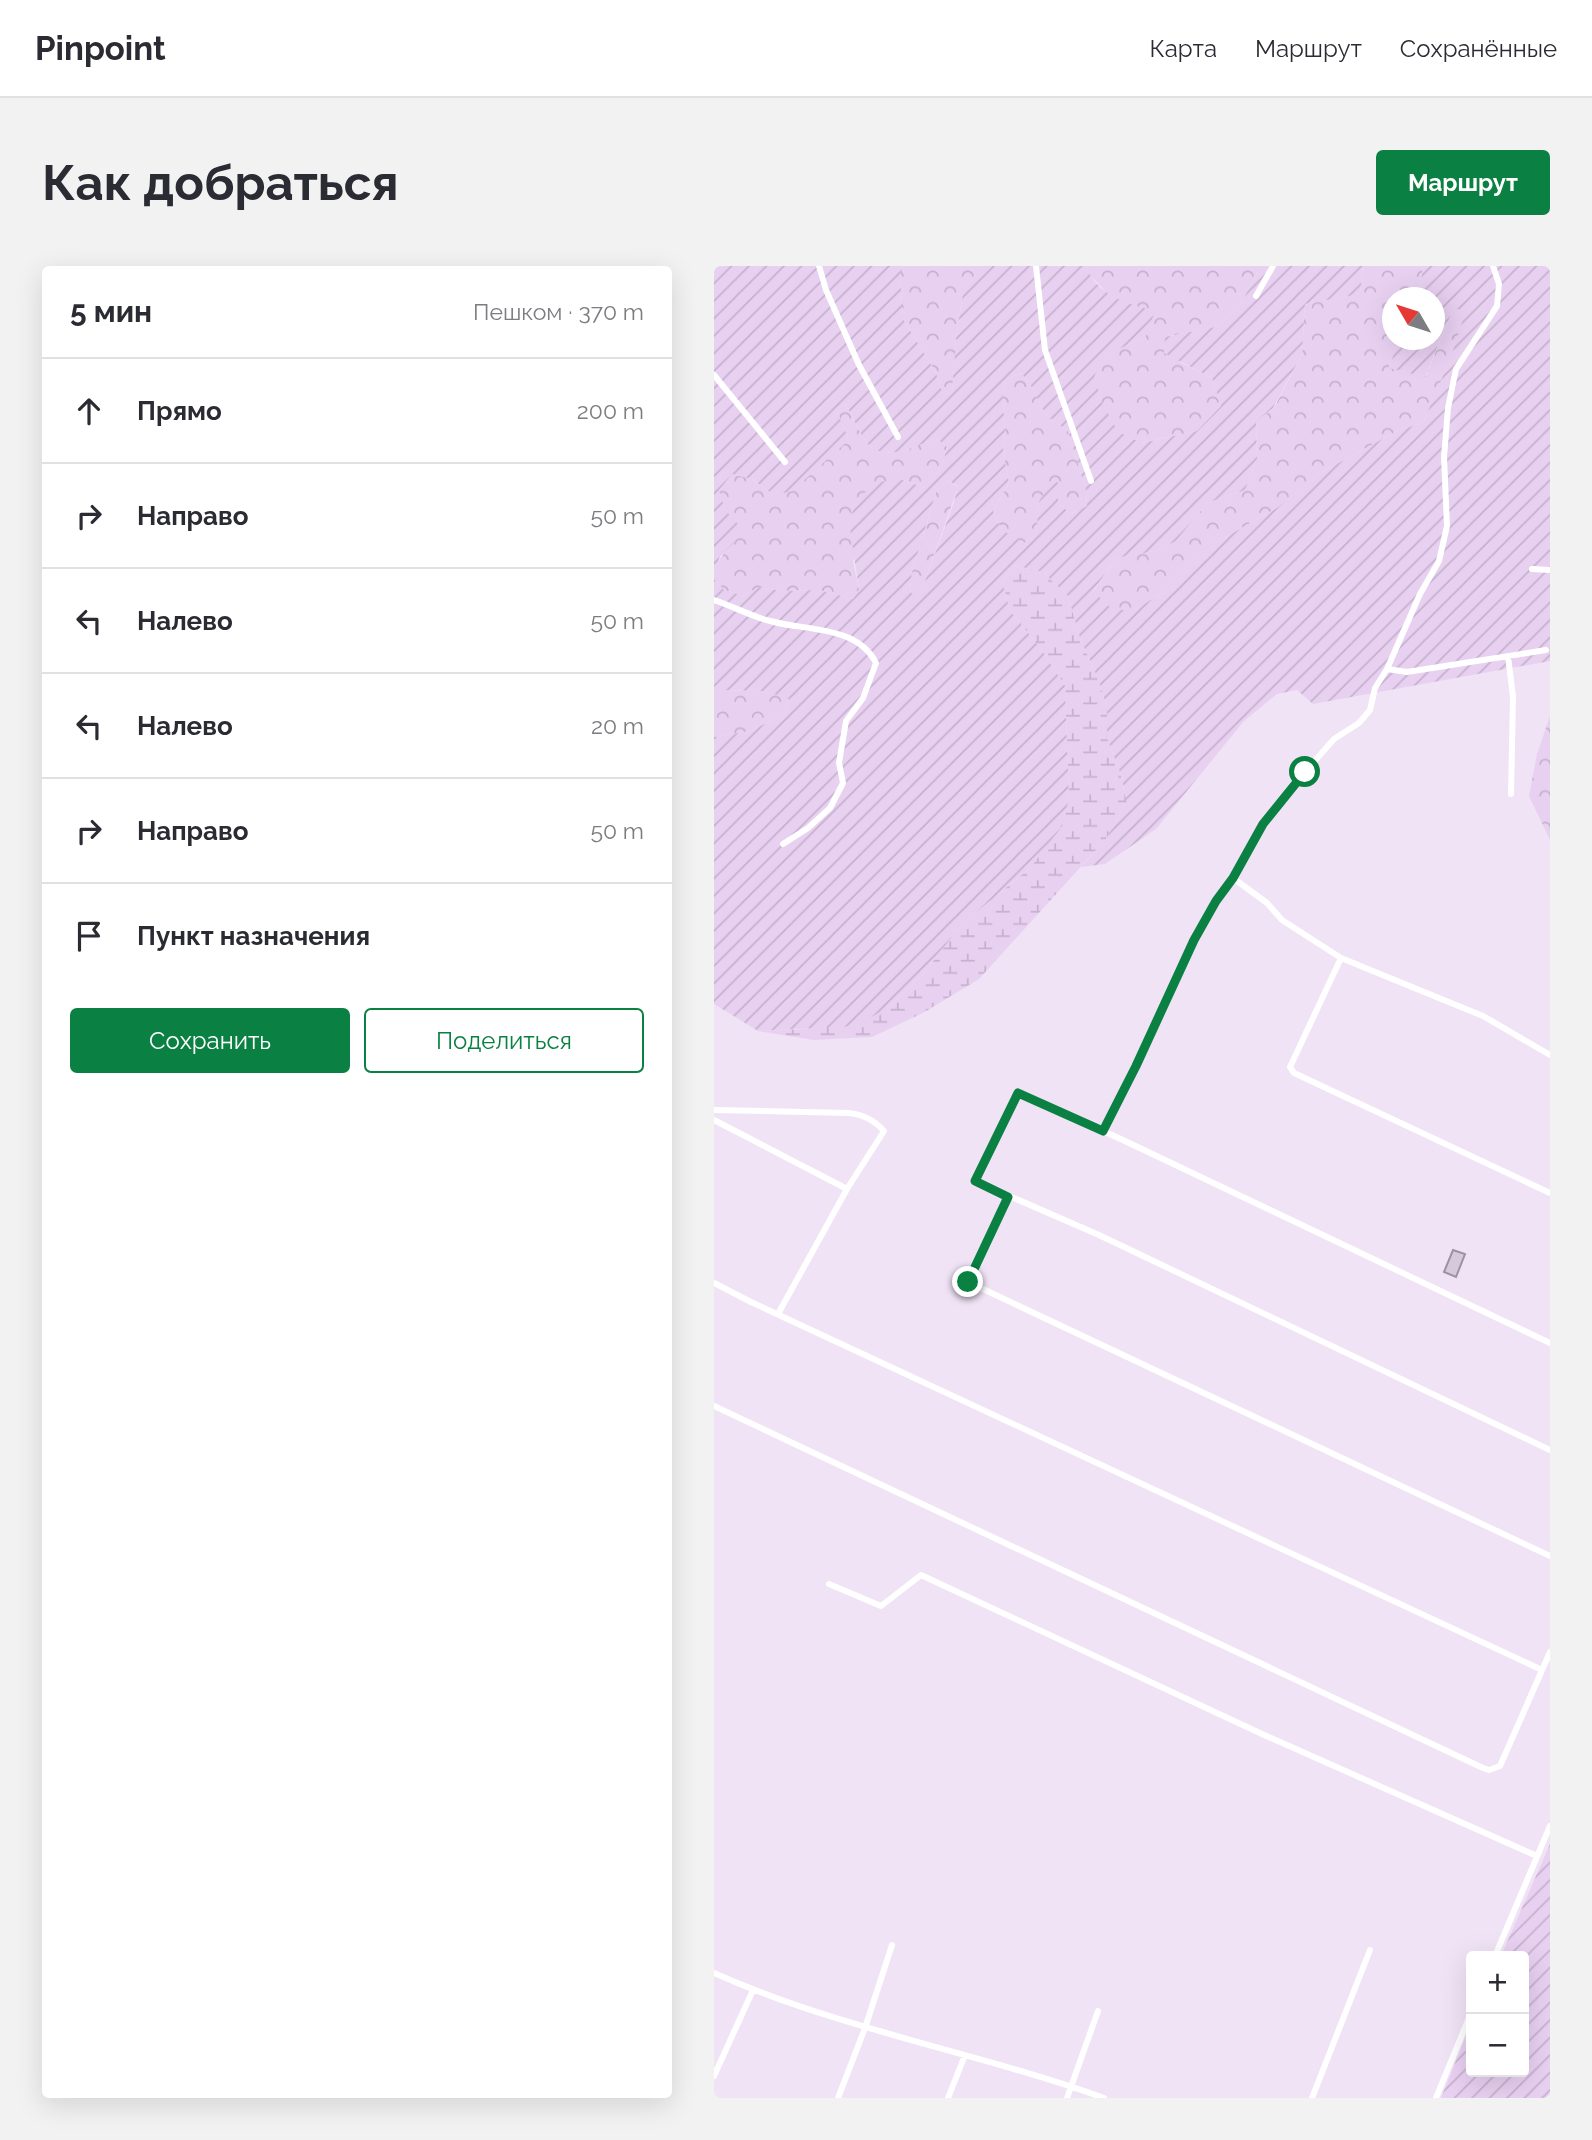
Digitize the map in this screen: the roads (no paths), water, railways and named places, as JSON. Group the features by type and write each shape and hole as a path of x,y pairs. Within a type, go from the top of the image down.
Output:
{"lane":[{"path":"819,266 826,290 859,365 898,437"},
{"path":"1035,266 1045,350 1091,481"},
{"path":"1256,296 1273,266"},
{"path":"1103,1131 1194,940 1216,901 1233,878 1263,824 1335,738 1360,723 1370,710 1376,688 1403,629 1439,561 1447,526 1444,457 1448,408 1456,369 1497,306 1499,284 1493,266"},
{"path":"714,375 785,462"},
{"path":"1532,569 1550,570"},
{"path":"714,600 775,623 838,633 871,653 876,663 863,698 846,721 839,763 843,783 830,808 783,844"},
{"path":"1387,669 1407,672 1546,650"},
{"path":"1508,656 1513,697 1511,794"},
{"path":"1233,878 1267,903 1282,920 1341,958 1483,1016 1550,1055"},
{"path":"1341,958 1290,1067 1294,1073 1550,1193"},
{"path":"1550,1343 1018,1093 975,1181 1099,1234 1550,1450"},
{"path":"714,1110 859,1114 874,1121 884,1131 846,1189 778,1314"},
{"path":"714,1120 846,1189"},
{"path":"1008,1197 968,1282 1550,1556"},
{"path":"714,1283 1542,1670"},
{"path":"714,1406 1483,1768 1495,1769 1500,1766 1550,1652"},
{"path":"829,1584 881,1606 921,1575 1262,1734 1537,1856"},
{"path":"1497,1951 1550,1826"},
{"path":"838,2098 865,2028 892,1945"},
{"path":"1312,2098 1370,1950"},
{"path":"714,1973 753,1990 865,2028 1072,2086 1104,2098"},
{"path":"714,2076 753,1990"},
{"path":"1067,2098 1098,2011"},
{"path":"1436,2098 1471,2014"},
{"path":"948,2098 965,2055"}]}
